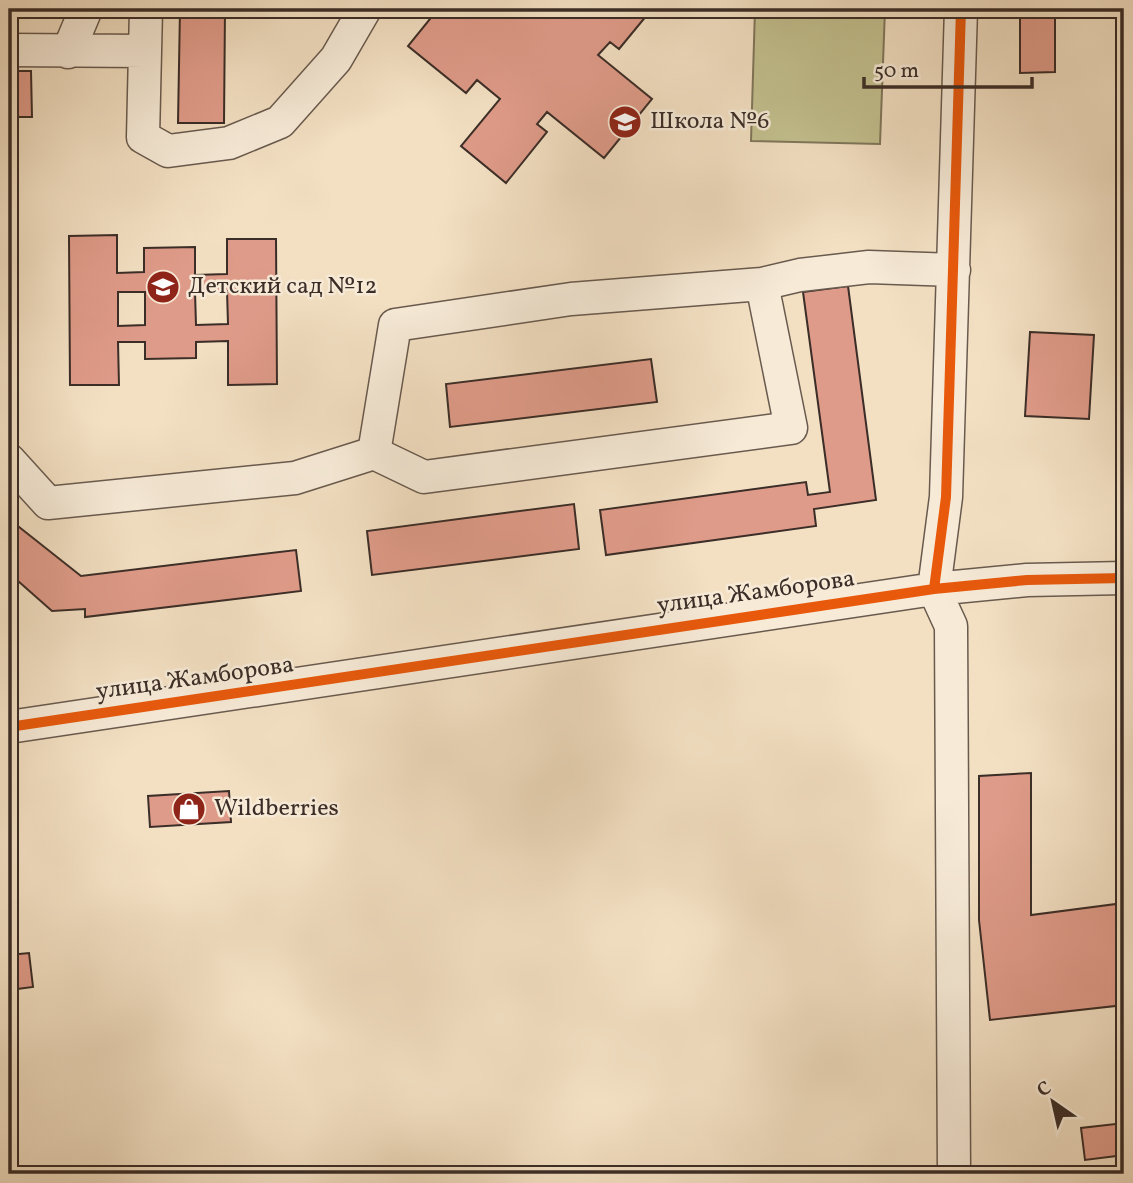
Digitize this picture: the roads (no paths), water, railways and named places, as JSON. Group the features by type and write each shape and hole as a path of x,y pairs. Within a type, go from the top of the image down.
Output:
{"street":[{"path":"68,52 86,9"},
{"path":"146,9 143,137 168,151 229,143 280,122 336,59 365,9"},
{"path":"954,1174 951,626 934,589 946,497 961,9"},
{"path":"9,50 145,51"},
{"path":"374,453 395,325 571,299 762,284 800,275 869,267 954,270"},
{"path":"9,460 48,503 295,478 374,453 424,477 791,428 762,284"},
{"name":"улица Жамборова","path":"9,727 934,589 1027,580 1124,578"}],"place":[{"name":"Школа №6","path":"625,122"},
{"name":"Детский сад №12","path":"163,287"},
{"name":"Wildberries","path":"189,809"}]}
